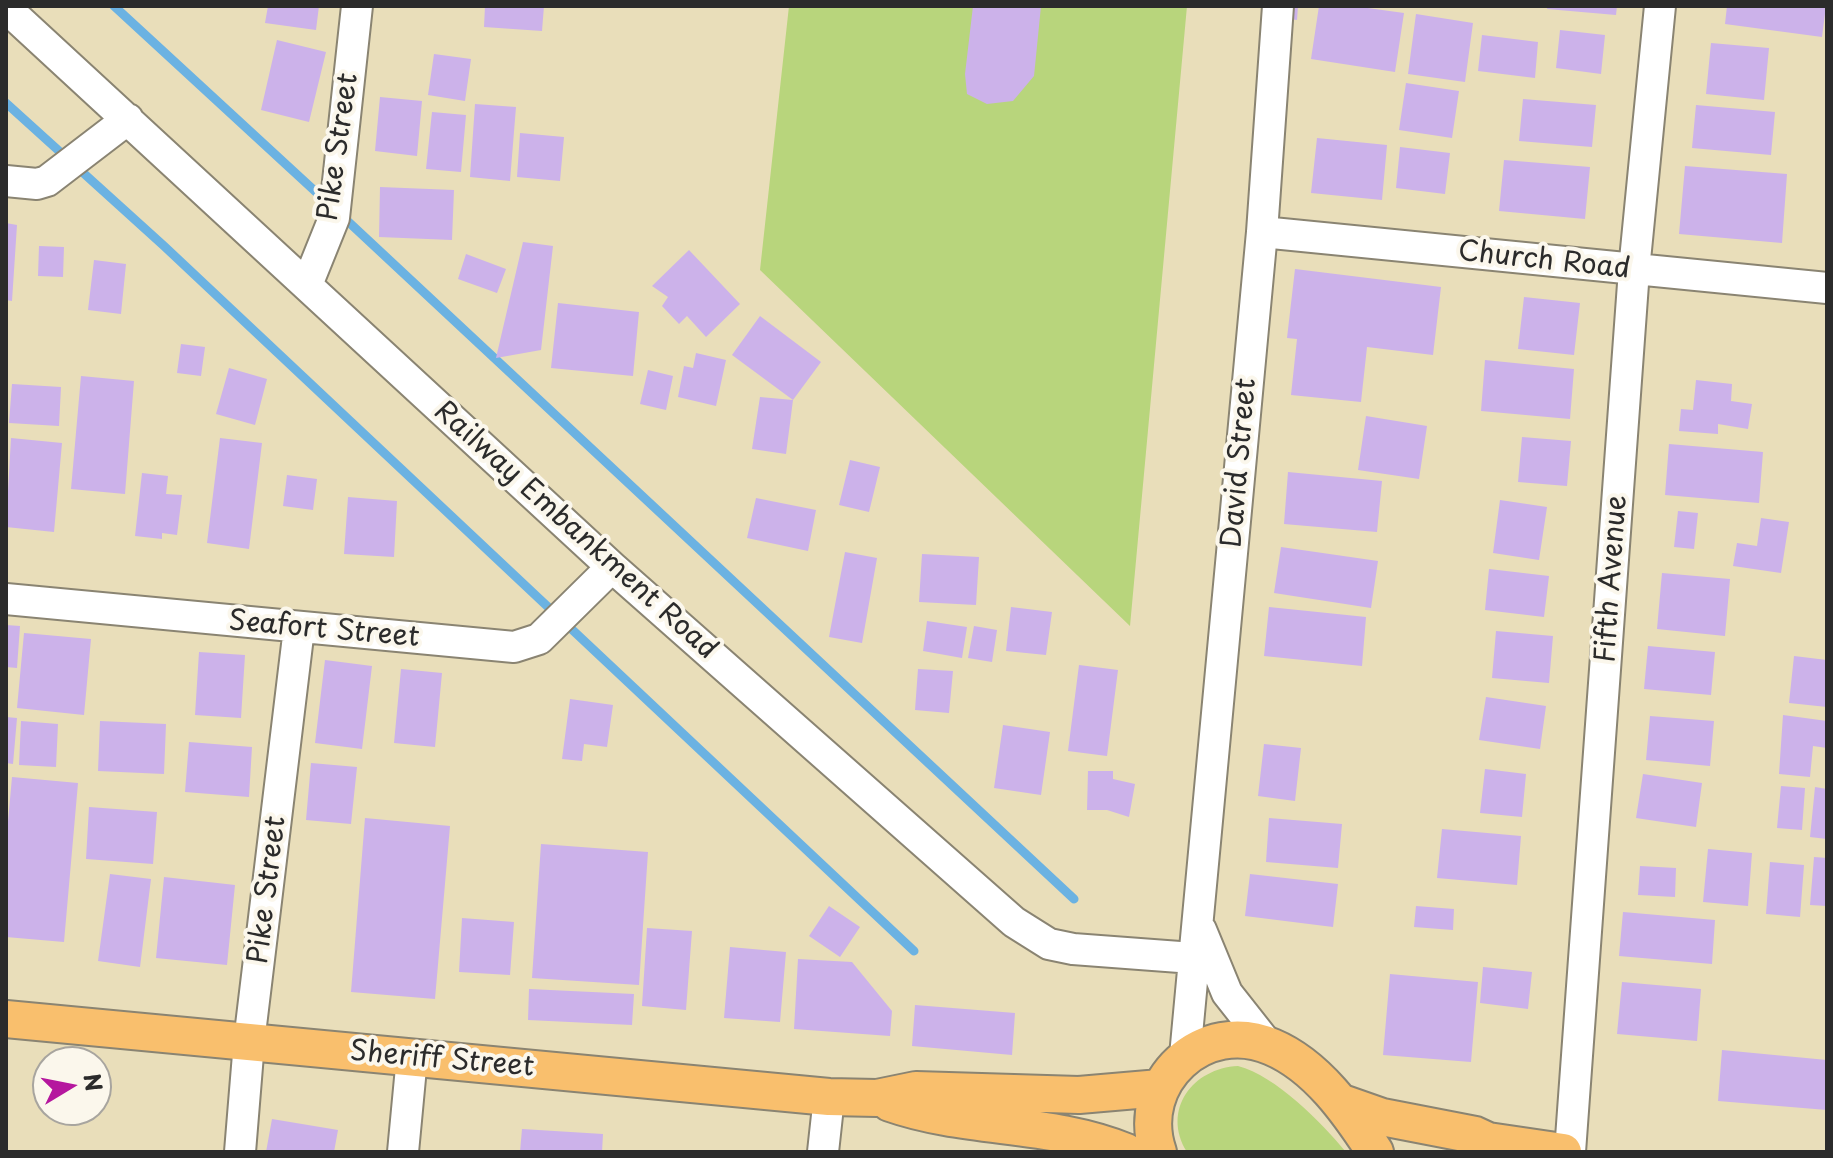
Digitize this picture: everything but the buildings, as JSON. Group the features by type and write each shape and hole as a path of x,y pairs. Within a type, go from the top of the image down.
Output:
{"main road":[{"name":"Sheriff Street","path":"6,1019 829,1097 877,1098 916,1090 1079,1095 1160,1088"},
{"path":"1158,1152 1153,1129 1160,1088 1185,1056 1222,1040 1240,1039 1268,1045 1291,1057 1342,1103 1375,1152"},
{"name":"Sheriff Street","path":"877,1098 915,1111 958,1120 1078,1135 1126,1152"},
{"path":"1342,1103 1382,1117 1475,1135 1488,1141 1563,1152"},
{"path":"1450,1152 1488,1141"}],"street":[{"name":"Pike Street","path":"307,285 334,218 357,6"},
{"name":"David Street","path":"1185,1056 1262,232 1278,6"},
{"name":"Fifth Avenue","path":"1570,1152 1634,270 1660,6"},
{"name":"Railway Embankment Road","path":"6,8 612,567 1014,922 1049,944 1073,949 1193,958"},
{"path":"6,181 46,181 128,119"},
{"name":"Church Road","path":"1262,232 1827,288"},
{"name":"Seafort Street","path":"6,599 507,648 539,639 612,567"},
{"name":"Pike Street","path":"240,1152 249,1042 299,628"},
{"name":"David Street","path":"1197,920 1212,964 1227,993 1268,1045"},
{"path":"403,1152 412,1057"},
{"path":"823,1152 829,1097"}],"green space":[{"path":"789,6 1187,6 1130,626 760,270"},
{"path":"1238,1066 1253,1071 1282,1090 1311,1114 1346,1152 1187,1152 1178,1121 1186,1094 1207,1074"}],"waterway":[{"path":"114,6 329,204"},
{"path":"6,103 164,246 914,951"},
{"path":"340,214 1074,899"}]}
